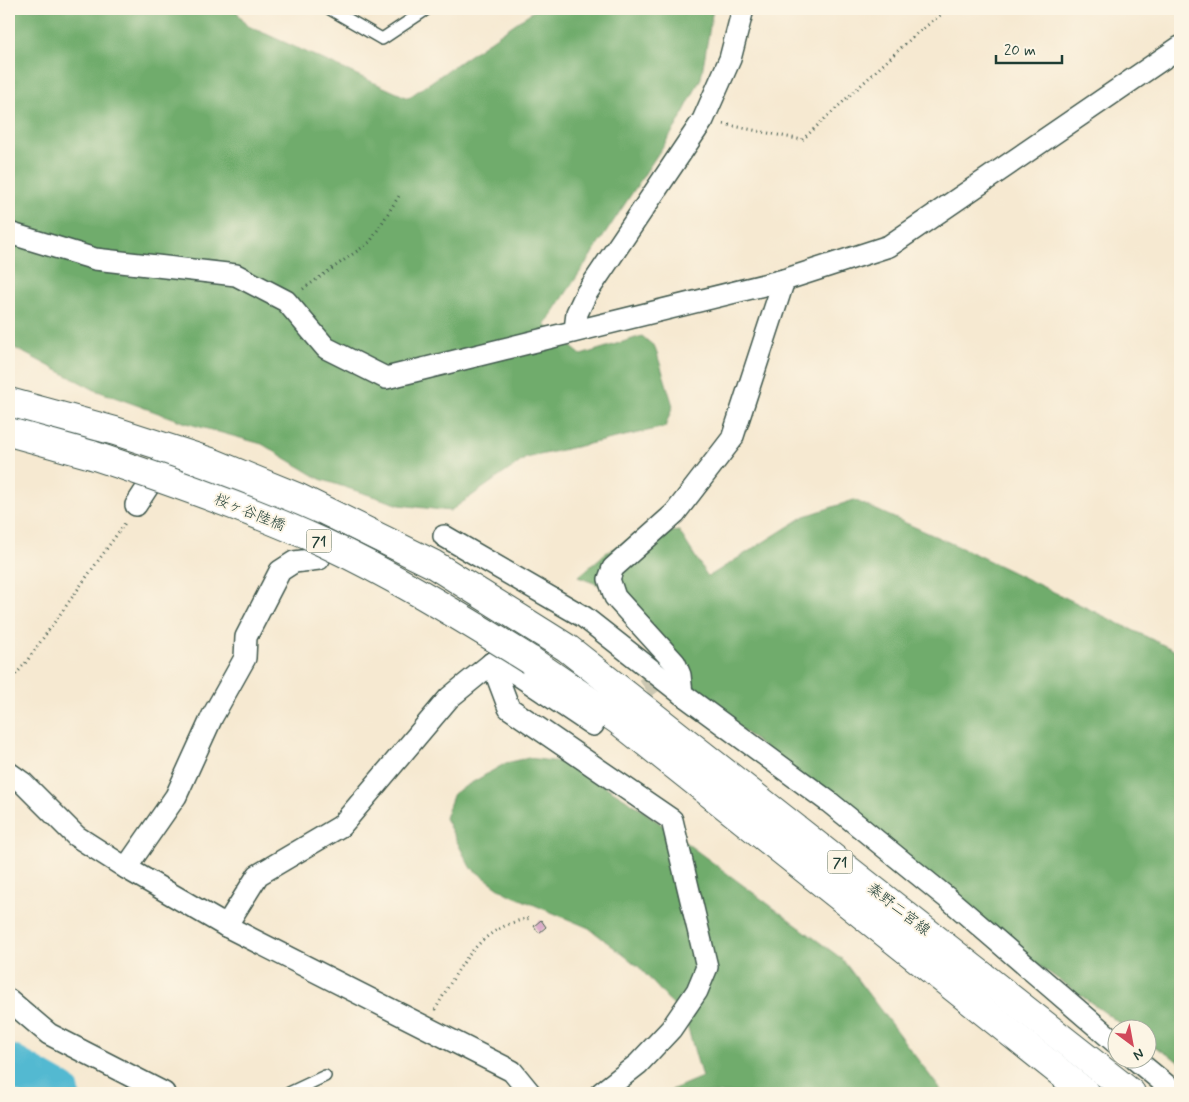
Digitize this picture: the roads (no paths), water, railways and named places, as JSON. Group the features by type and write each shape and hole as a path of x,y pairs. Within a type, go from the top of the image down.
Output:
{"main road":[{"name":"71","path":"9,402 116,432 211,462 299,498 433,564 557,641"},
{"name":"桜ヶ谷陸橋","path":"9,432 92,455 187,487 323,543 435,601 530,660"},
{"name":"秦野二宮線","path":"557,641 1131,1093"},
{"name":"秦野二宮線","path":"530,660 626,727 1073,1089"}],"street":[{"path":"575,330 577,313 586,294 703,120 730,59 743,9"},
{"path":"9,233 95,259 236,275 286,301 326,348 386,378 784,280 889,246 1180,47"},
{"path":"682,694 680,675 675,663 622,606 615,597 609,579 613,568 675,513 732,440 784,280"},
{"path":"126,868 176,796 212,717 245,658 246,637 280,571 294,562 319,559 323,551 300,516 164,462 136,505"},
{"path":"444,536 584,617 682,694 829,802 951,901 1106,1033"},
{"path":"557,641 584,617"},
{"path":"226,926 258,875 341,826 449,698 492,663"},
{"path":"492,663 508,668 594,725"},
{"path":"492,663 509,708 672,820 707,966 697,991 671,1029 638,1064 601,1093"},
{"path":"9,773 24,783 76,836 126,868 226,926 512,1071 530,1093"},
{"path":"9,1000 49,1034 164,1093"},
{"path":"1148,1070 1176,1093"}],"lane":[{"path":"330,9 382,39 427,9"},
{"path":"289,1093 325,1076"}],"waterway":[{"path":"9,1064 60,1093"}],"tunnel":[{"path":"619,707 667,672"}]}
